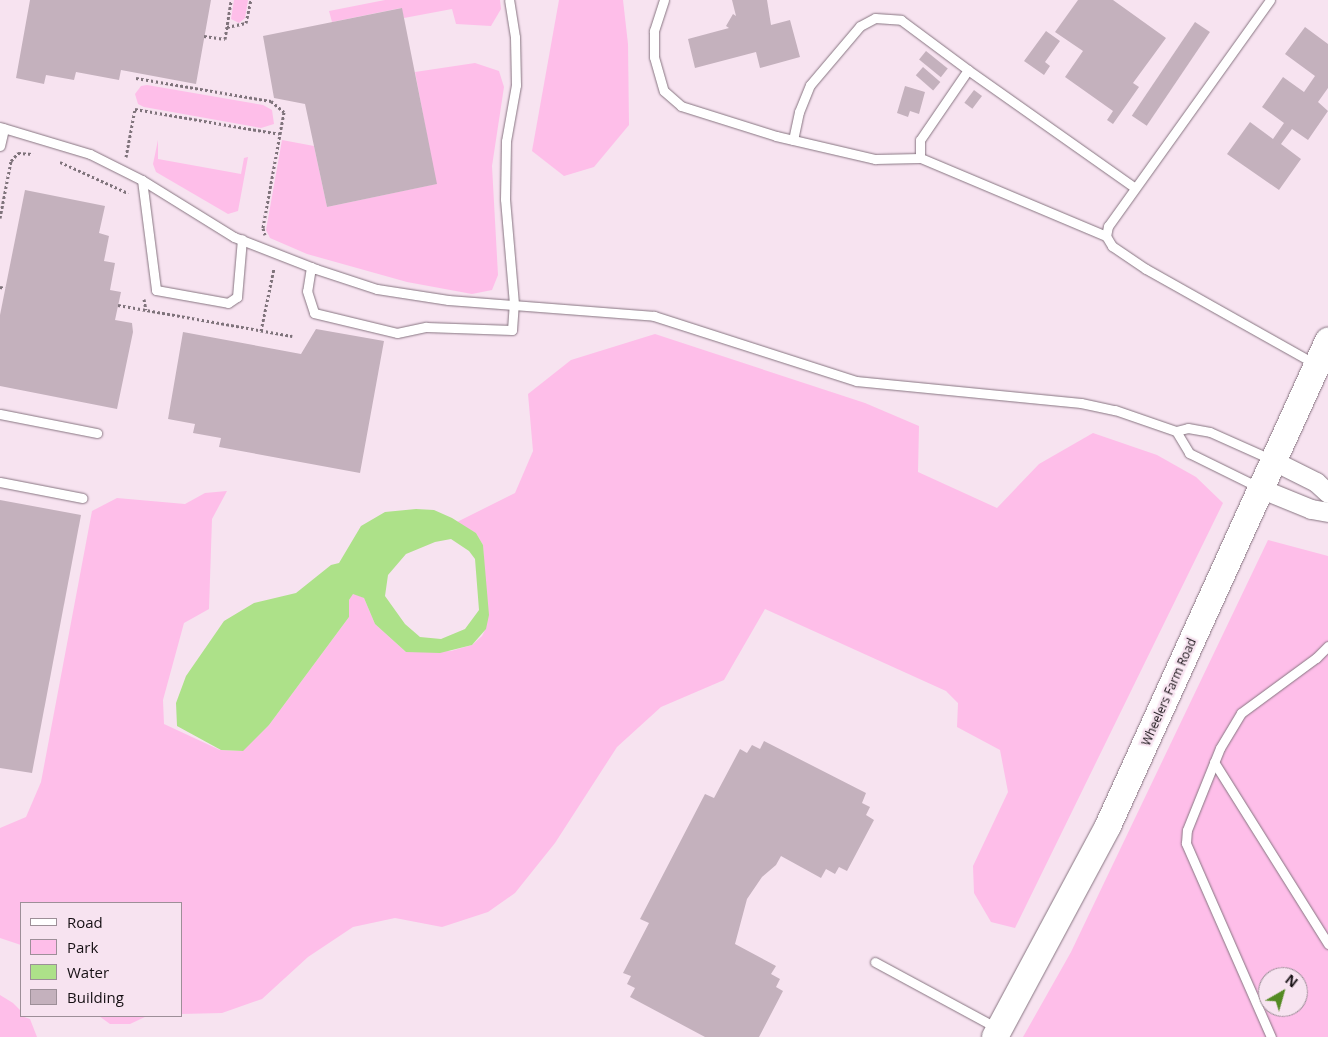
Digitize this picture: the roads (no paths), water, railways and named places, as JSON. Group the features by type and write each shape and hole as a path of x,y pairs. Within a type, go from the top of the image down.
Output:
{"main road":[{"name":"Wheelers Farm Road","path":"997,1033 1108,826 1262,489 1315,364 1328,341"}],"street":[{"path":"1274,461 1316,482 1328,493"},
{"path":"1262,489 1311,510 1328,512"}],"lane":[{"path":"311,267 307,291 314,312 396,334 426,327 512,330 514,304 505,200 506,141 516,85 515,37 509,0"},
{"path":"664,0 654,31 654,57 664,91 681,106 702,116 875,159 920,158 1106,236 1112,246 1146,269 1315,364"},
{"path":"1106,236 1108,226 1270,0"},
{"path":"793,140 799,112 810,85 860,26 875,18 890,16 901,20 968,70 1135,188"},
{"path":"920,158 920,140 968,70"},
{"path":"0,146 2,128 90,154 142,180 242,239 311,267 377,289 448,300 654,316 856,381 1081,403 1116,410 1176,431 1188,428 1210,432 1274,461"},
{"path":"142,180 156,290 228,303 237,297 242,239"},
{"path":"0,414 97,433"},
{"path":"1176,431 1189,453 1262,489"},
{"path":"0,482 82,498"},
{"path":"1272,1037 1186,843 1187,830 1214,762 1241,713 1316,658 1328,646"},
{"path":"1214,762 1327,942"},
{"path":"875,962 997,1033"}],"water":[{"path":"416,509 434,510 452,518 476,533 483,545 489,615 486,629 472,645 440,653 406,652 375,624 364,598 353,594 349,600 349,617 269,725 243,751 221,750 177,726 176,703 186,676 224,621 254,603 296,593 331,565 339,563 361,526 385,512","holes":["451,539 469,551 475,559 479,610 465,629 441,639 420,637 405,624 385,596 388,575 406,554 435,542"]}]}
